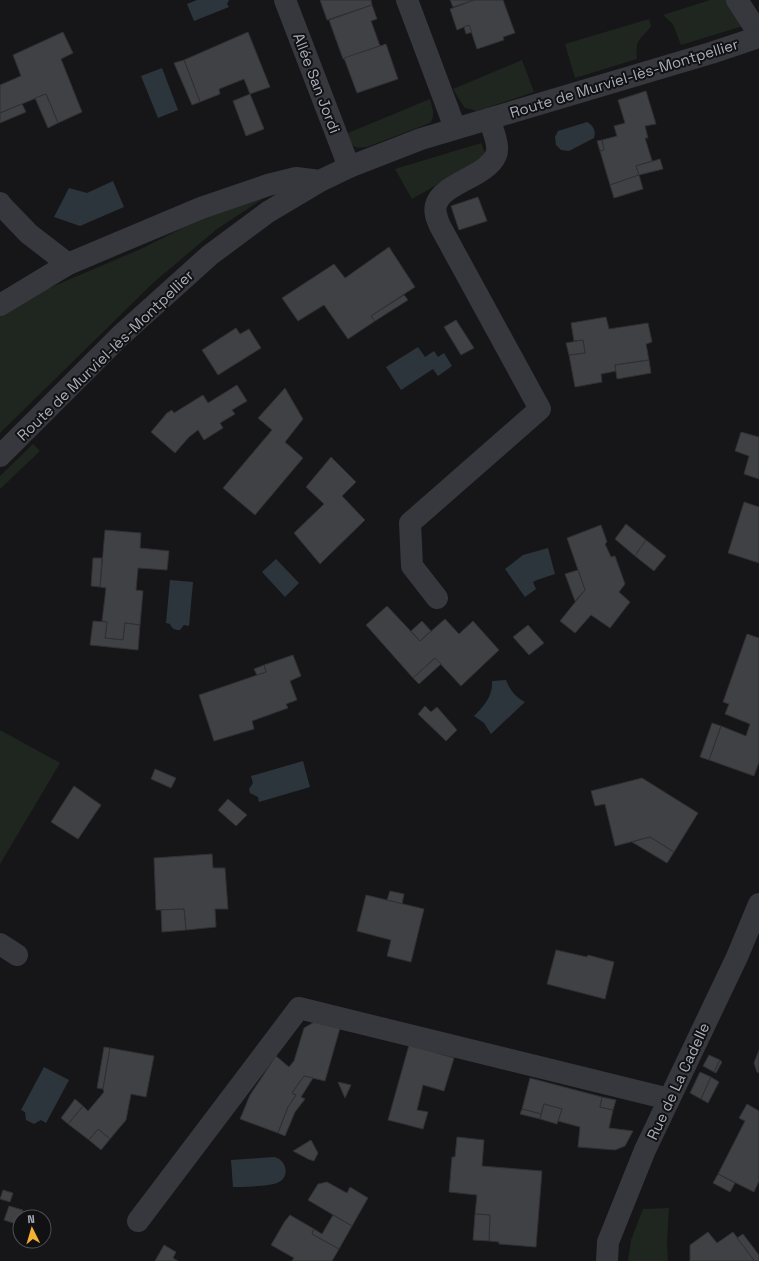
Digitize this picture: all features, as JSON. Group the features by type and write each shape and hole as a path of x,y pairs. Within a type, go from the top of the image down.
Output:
{"street":[{"name":"Allée San Jordi","path":"285,0 349,167"},
{"path":"407,0 455,128"},
{"path":"737,0 759,35"},
{"name":"Route de Murviel-lès-Montpellier","path":"0,456 120,336 210,254 268,212 320,181 349,167 421,139 704,55 759,35"},
{"name":"Route de Murviel-lès-Montpellier","path":"437,598 412,566 410,523 540,409 440,226 436,215 436,206 444,193 484,168 492,162 497,154 497,146 489,119"},
{"path":"0,306 68,264 201,208 268,185 296,178 320,181"},
{"path":"0,203 29,234 68,264"},
{"name":"Rue de La Cadelle","path":"607,1261 608,1242 645,1150 737,957 759,904"},
{"path":"138,1221 299,1008 669,1099"}],"shaded area":[{"path":"197,0 229,0 227,4 229,7 194,21 187,4"},
{"path":"710,0 730,0 743,26 681,45 673,24 663,15"},
{"path":"649,19 651,26 639,40 637,45 637,59 575,78 565,44"},
{"path":"522,60 534,92 477,111 465,108 453,89"},
{"path":"162,68 178,110 158,118 141,76"},
{"path":"430,99 433,117 430,123 367,147 359,148 352,144 348,133"},
{"path":"587,122 594,129 594,138 569,151 561,150 556,145 555,137 558,131"},
{"path":"481,143 486,155 485,157 412,199 395,169"},
{"path":"113,181 124,207 80,226 54,217 69,188 87,193"},
{"path":"270,194 217,229 154,282 0,433 0,313 26,298 143,248 198,220"},
{"path":"418,347 425,357 434,351 438,357 444,353 452,366 438,376 433,369 401,390 386,367"},
{"path":"33,444 40,451 0,489 0,476"},
{"path":"548,548 555,574 533,582 536,589 525,597 505,569 523,555"},
{"path":"276,559 299,583 285,597 262,572"},
{"path":"170,580 193,582 189,626 184,625 180,630 174,629 170,624 166,623"},
{"path":"506,680 513,693 525,702 491,734 484,723 474,716 489,696 492,681"},
{"path":"0,730 60,763 0,864"},
{"path":"303,761 310,787 259,802 258,797 250,793 249,789 253,783 251,776"},
{"path":"44,1067 69,1080 46,1123 41,1120 34,1124 26,1120 25,1112 21,1110"},
{"path":"274,1157 281,1160 286,1170 283,1178 279,1182 263,1186 233,1187 231,1160"},
{"path":"669,1208 667,1241 668,1261 628,1261 631,1240 643,1209"}],"building":[{"path":"320,0 371,0 372,5 327,20"},
{"path":"450,0 474,0 453,7"},
{"path":"474,0 503,0 515,33 503,37 504,40 477,49 469,25 457,30 450,9"},
{"path":"372,5 377,19 371,21 380,46 343,59 329,20"},
{"path":"469,25 472,32 466,34 464,27"},
{"path":"63,32 73,53 61,59 82,112 58,123 46,94 0,113 0,85 21,76 13,55"},
{"path":"248,32 270,87 250,94 244,79 219,89 220,94 200,102 184,60"},
{"path":"386,44 398,79 357,93 344,58"},
{"path":"184,60 200,102 192,105 174,63"},
{"path":"646,91 656,124 645,126 648,138 645,138 652,161 636,166 639,175 610,185 600,151 604,150 602,140 617,136 614,126 625,123 618,100"},
{"path":"46,94 58,123 48,128 35,98"},
{"path":"250,94 264,129 246,136 233,101"},
{"path":"22,104 26,112 0,123 0,113"},
{"path":"602,140 604,150 600,151 597,141"},
{"path":"660,159 663,169 639,175 636,166"},
{"path":"639,175 643,189 614,198 610,185"},
{"path":"478,197 487,221 459,230 451,206"},
{"path":"389,247 415,287 371,316 375,321 348,339 324,305 298,321 282,298 334,264 345,278"},
{"path":"404,295 408,300 375,321 371,316"},
{"path":"606,317 609,329 648,323 652,342 646,344 649,360 615,365 616,371 601,374 602,382 575,387 569,355 585,353 583,340 574,341 571,323"},
{"path":"456,320 474,348 461,355 444,327"},
{"path":"236,328 240,334 249,329 261,348 218,375 202,350"},
{"path":"583,340 585,353 569,355 566,343"},
{"path":"649,360 651,373 617,379 615,365"},
{"path":"237,385 247,401 232,410 235,414 220,423 223,428 204,440 198,430 189,437 175,453 151,432 167,413 172,410 174,413 203,395 208,403"},
{"path":"285,388 303,419 285,442 303,458 255,515 223,488 272,430 258,418"},
{"path":"741,432 759,437 759,479 744,474 749,456 735,451"},
{"path":"331,457 356,482 342,496 365,520 320,564 294,533 324,504 306,487"},
{"path":"744,502 759,507 759,563 728,553"},
{"path":"626,524 646,540 635,556 615,539"},
{"path":"601,525 607,542 605,544 611,557 615,556 625,584 619,592 630,602 610,628 591,615 575,633 560,621 585,590 567,538"},
{"path":"105,530 141,533 140,548 169,551 167,570 138,568 136,590 143,591 140,625 125,623 123,640 105,638 107,622 102,621 106,588 100,587"},
{"path":"646,540 666,556 654,571 635,556"},
{"path":"93,558 102,558 100,587 91,586"},
{"path":"578,570 585,590 575,601 565,574"},
{"path":"387,606 420,641 445,619 459,634 473,621 499,650 461,686 435,658 413,678 366,625"},
{"path":"93,621 107,622 105,638 123,640 125,623 140,625 138,650 90,645"},
{"path":"422,621 431,631 420,641 411,631"},
{"path":"528,625 544,643 529,655 513,637"},
{"path":"747,634 759,638 759,762 754,776 709,760 721,726 746,736 750,724 725,714 729,704 723,702"},
{"path":"293,655 301,676 290,681 297,700 286,704 288,708 252,721 254,729 214,741 199,695 266,672 264,665"},
{"path":"435,658 441,664 419,684 413,678"},
{"path":"264,665 266,672 257,675 254,669"},
{"path":"425,706 431,712 437,707 457,730 446,741 418,714"},
{"path":"712,723 721,726 709,760 700,757"},
{"path":"155,769 176,778 171,788 151,779"},
{"path":"642,778 698,813 674,852 650,837 615,846 605,804 595,806 591,791"},
{"path":"74,786 101,805 78,839 51,822"},
{"path":"228,799 247,815 236,826 218,810"},
{"path":"650,837 674,852 667,863 632,842"},
{"path":"212,854 213,868 225,868 228,909 215,909 216,927 186,930 184,909 156,910 154,858"},
{"path":"390,891 404,894 402,904 387,900"},
{"path":"366,895 424,909 411,962 387,956 391,940 357,931"},
{"path":"184,909 186,930 162,932 161,910"},
{"path":"556,950 587,957 588,955 614,962 605,999 547,984"},
{"path":"316,1021 340,1028 325,1081 304,1076 292,1093 296,1095 288,1107 278,1133 240,1119 250,1095 276,1056 289,1067 294,1061 304,1028"},
{"path":"409,1045 454,1058 444,1091 423,1085 417,1110 428,1112 423,1129 388,1120"},
{"path":"104,1047 110,1048 103,1089 97,1088"},
{"path":"110,1048 154,1056 146,1097 131,1094 126,1120 110,1139 98,1129 89,1140 68,1124 83,1106 88,1111 104,1092 103,1089"},
{"path":"759,1050 759,1073 757,1072 754,1063"},
{"path":"709,1055 720,1060 714,1072 703,1066"},
{"path":"720,1060 722,1062 716,1073 714,1072"},
{"path":"700,1072 711,1077 701,1099 690,1093"},
{"path":"304,1076 313,1078 301,1097 305,1099 295,1112 285,1136 278,1133 288,1107 296,1095 292,1093"},
{"path":"711,1077 719,1082 708,1103 701,1099"},
{"path":"530,1078 602,1097 600,1107 613,1110 609,1128 633,1131 625,1146 615,1150 578,1147 580,1127 558,1121 562,1109 544,1104 541,1114 522,1109"},
{"path":"338,1082 351,1085 345,1098"},
{"path":"602,1097 616,1100 613,1110 600,1107"},
{"path":"75,1099 83,1106 68,1124 61,1118"},
{"path":"544,1104 562,1109 557,1124 540,1119"},
{"path":"747,1104 759,1111 759,1181 754,1192 718,1174 745,1121 739,1118"},
{"path":"522,1109 541,1114 540,1119 520,1114"},
{"path":"98,1129 110,1139 101,1150 89,1140"},
{"path":"457,1137 484,1140 482,1166 542,1171 536,1247 499,1244 499,1242 489,1241 490,1215 475,1214 477,1195 449,1192 452,1157 455,1157"},
{"path":"311,1140 318,1153 314,1161 293,1151"},
{"path":"718,1174 735,1183 730,1192 713,1183"},
{"path":"327,1182 347,1193 350,1187 368,1198 352,1226 308,1200 318,1184"},
{"path":"3,1190 13,1193 10,1202 0,1199"},
{"path":"9,1206 20,1209 12,1209 12,1223 4,1220"},
{"path":"475,1214 490,1215 489,1241 473,1240"},
{"path":"290,1215 314,1229 312,1234 339,1249 332,1261 292,1261 294,1258 271,1245"},
{"path":"333,1215 352,1226 339,1249 312,1234 314,1229 322,1234"},
{"path":"708,1232 717,1243 733,1232 754,1260 690,1261 690,1245"},
{"path":"743,1234 759,1255 759,1261 752,1261 754,1260 737,1238"},
{"path":"164,1245 176,1252 173,1258 178,1261 155,1261"}]}
